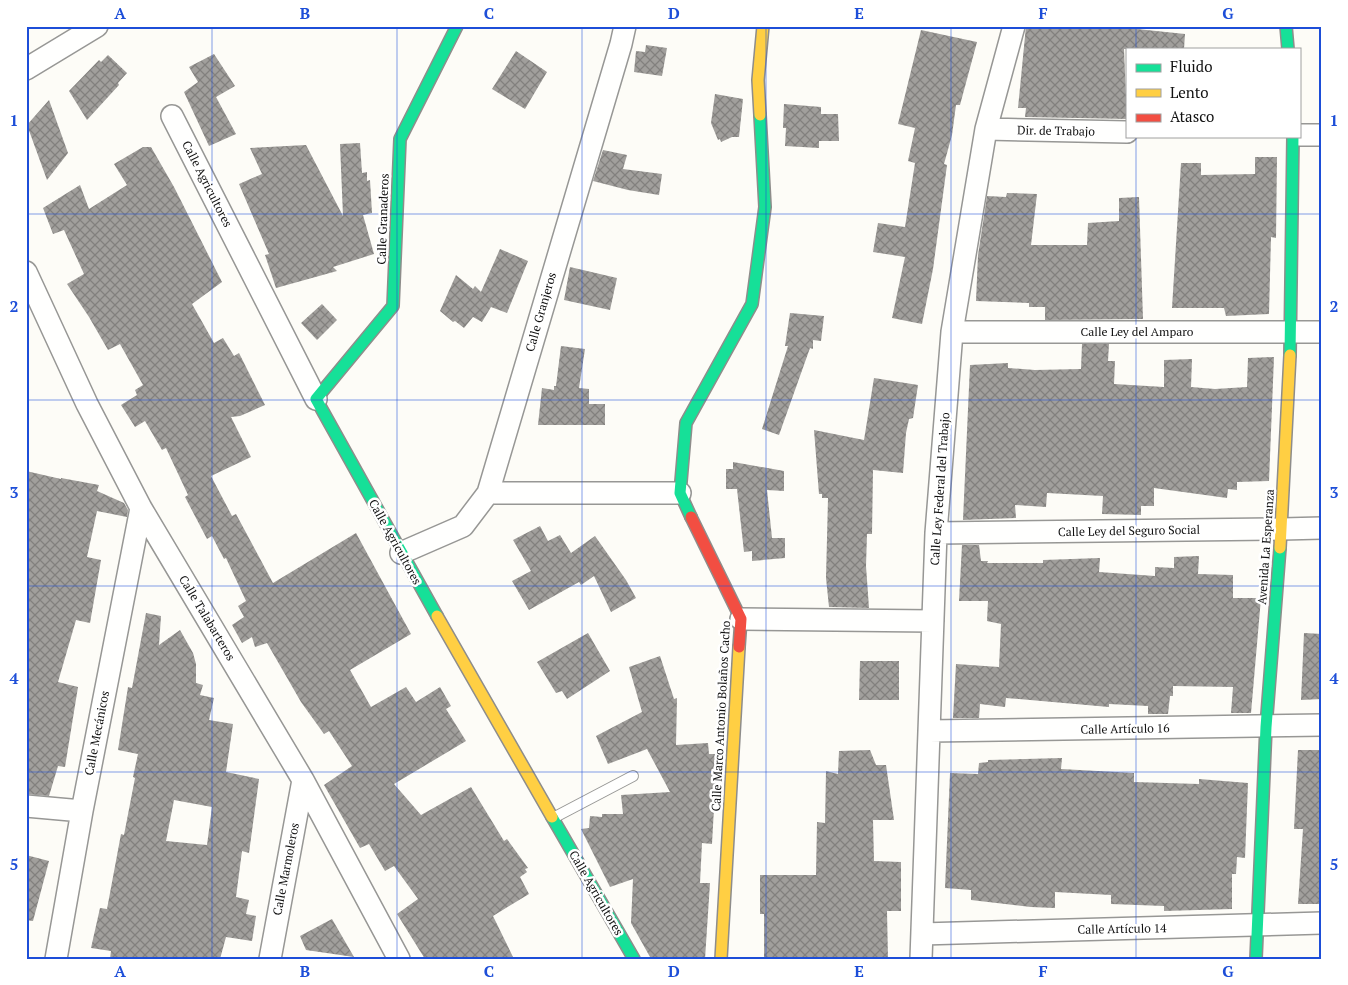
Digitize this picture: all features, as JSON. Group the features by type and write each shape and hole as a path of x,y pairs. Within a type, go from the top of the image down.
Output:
{"street":[{"path":"26,69 97,26"},
{"name":"Calle Granaderos","path":"316,399 393,306 400,139 458,26"},
{"name":"Calle Granjeros","path":"401,553 463,526 488,493 625,26"},
{"path":"488,493 680,493 686,422 752,304 765,207 758,80 763,26"},
{"name":"Calle Ley Federal del Trabajo","path":"921,959 936,533 952,332 986,130 1014,26"},
{"path":"1286,26 1288,48"},
{"name":"Calle Agricultores","path":"172,116 316,399 401,553 634,959"},
{"name":"Dir. de Trabajo","path":"986,130 1126,132"},
{"path":"1300,135 1322,135"},
{"name":"Avenida La Esperanza","path":"1256,959 1266,727 1282,529 1291,332 1294,138"},
{"name":"Calle Talabarteros","path":"26,272 86,404 141,508 303,780 399,959"},
{"name":"Calle Ley del Amparo","path":"952,332 1322,332"},
{"name":"Calle Marco Antonio Bolaños Cacho","path":"680,493 741,619 721,959"},
{"name":"Calle Mecánicos","path":"56,959 82,811 141,508"},
{"name":"Calle Ley del Seguro Social","path":"936,533 1322,528"},
{"path":"741,619 933,621"},
{"name":"Calle Artículo 16","path":"929,731 1322,726"},
{"name":"Calle Marmoleros","path":"270,959 303,780"},
{"path":"26,806 82,811"},
{"name":"Calle Artículo 14","path":"922,934 1322,923"}],"lane":[{"path":"553,818 634,776"}],"building":[{"path":"1026,26 1108,26 1185,34 1184,48 1124,49 1126,119 1025,117 1026,108 1018,108"},
{"path":"921,30 977,42 960,105 956,105 952,135 944,164 947,165 933,269 922,324 892,318 905,257 873,252 878,223 905,227 915,163 908,161 915,128 898,124"},
{"path":"646,45 667,48 662,76 634,72 636,51 645,52"},
{"path":"516,51 547,72 525,109 492,89"},
{"path":"214,54 235,86 216,97 236,134 209,146 184,92 198,82 189,67"},
{"path":"108,55 127,73 118,83 119,85 87,120 69,91 99,60 101,62"},
{"path":"715,94 743,99 739,137 732,137 721,142 720,139 718,140 711,123"},
{"path":"49,100 68,153 47,180 27,125"},
{"path":"784,104 821,107 821,114 838,114 839,141 819,141 819,148 785,146 786,128 783,128"},
{"path":"360,143 362,173 367,172 367,181 370,180 372,213 363,215 374,254 333,267 337,271 276,288 265,255 269,254 239,184 262,174 250,148 306,145 343,216 340,144"},
{"path":"143,147 151,147 174,187 222,282 192,304 214,343 223,338 234,356 239,353 265,405 240,416 231,417 251,457 211,476 232,516 236,514 273,583 356,533 411,634 350,670 371,707 406,687 416,702 440,687 451,706 446,709 466,741 394,784 421,815 471,787 504,841 507,839 528,868 525,869 527,872 520,877 529,894 493,916 514,959 425,959 397,914 418,899 394,866 385,871 369,844 360,848 324,785 352,766 329,731 324,734 301,702 267,643 255,647 252,637 242,643 232,625 244,617 238,606 246,601 226,558 224,559 212,536 207,539 185,497 188,495 166,448 162,450 145,421 135,427 121,405 137,395 135,390 143,385 120,344 108,350 67,284 84,274 64,230 53,234 43,208 80,185 89,209 127,185 114,164"},
{"path":"603,150 627,155 623,169 662,174 659,195 628,190 593,181"},
{"path":"1255,157 1277,157 1276,238 1271,237 1269,314 1226,316 1224,308 1172,308 1181,163 1201,163 1201,175 1255,174"},
{"path":"1007,193 1037,194 1031,245 1087,245 1088,223 1119,221 1119,198 1139,197 1143,319 1045,320 1045,307 1029,307 1029,303 976,301 978,255 987,196 1006,197"},
{"path":"500,249 528,261 507,313 491,307 482,322 473,317 464,328 455,321 453,322 440,311 456,275 473,289 475,286 481,292"},
{"path":"570,267 617,278 610,310 564,300"},
{"path":"322,304 337,320 317,340 301,323"},
{"path":"790,313 824,316 821,341 813,340 813,349 810,348 779,435 762,429 788,346 785,346"},
{"path":"1082,344 1109,344 1108,361 1115,361 1114,384 1164,387 1164,360 1192,359 1191,387 1215,389 1247,387 1248,358 1274,357 1269,481 1237,482 1237,490 1228,489 1227,498 1154,488 1154,506 1141,506 1141,515 1102,514 1103,496 1047,493 1046,507 1015,505 1016,518 963,520 970,365 1008,363 1008,368 1035,370 1081,369"},
{"path":"561,346 585,349 579,388 589,389 589,404 605,404 605,425 538,425 542,388 554,390 554,386 556,386"},
{"path":"874,378 918,385 913,418 909,419 906,433 903,473 873,470 872,534 867,534 866,566 869,608 829,607 826,578 828,498 822,498 822,494 819,494 814,430 864,440"},
{"path":"733,462 784,471 784,491 767,490 772,538 785,538 785,558 752,561 752,551 744,552 737,489 726,489 726,469 733,469"},
{"path":"26,471 99,485 97,491 124,503 128,510 127,517 97,511 87,557 101,560 90,623 76,620 58,682 78,687 65,767 58,766 49,796 26,794"},
{"path":"540,526 548,541 560,535 571,553 595,536 626,580 636,598 611,612 594,576 581,585 579,582 529,610 512,581 531,571 513,540"},
{"path":"962,545 979,545 981,561 988,561 987,563 1043,563 1043,560 1100,558 1099,572 1155,576 1155,567 1174,568 1174,557 1199,556 1198,574 1233,575 1233,598 1261,598 1251,713 1231,713 1233,687 1173,686 1173,696 1170,696 1168,714 1148,714 1148,706 1109,704 1109,707 1006,698 1005,707 980,704 979,718 953,718 956,664 999,667 1001,624 987,621 988,601 959,601"},
{"path":"146,613 161,616 159,645 180,630 193,653 196,664 196,683 203,685 200,695 214,698 209,720 233,724 226,772 259,779 249,853 242,851 236,897 249,900 246,914 256,916 252,941 226,937 220,959 110,959 111,951 91,948 100,908 107,909 121,834 124,835 135,778 133,777 138,754 118,750 128,687 132,688","holes":["174,800 212,807 207,845 166,841"]},
{"path":"588,633 610,671 567,699 562,691 556,693 537,662"},
{"path":"1304,633 1322,634 1322,699 1301,700"},
{"path":"660,656 674,699 677,698 676,745 708,743 709,754 717,754 712,844 702,843 700,883 710,883 705,959 650,957 631,923 633,879 610,887 581,829 589,828 590,816 602,817 602,814 623,814 621,795 670,792 647,749 608,764 596,736 642,712 629,667"},
{"path":"860,661 899,661 899,700 859,700"},
{"path":"870,750 876,765 886,765 894,820 873,820 874,861 901,862 901,911 887,911 888,959 764,959 764,914 760,914 760,875 816,875 817,822 825,823 826,771 838,774 839,751"},
{"path":"1298,750 1322,750 1322,904 1298,904 1303,829 1294,829"},
{"path":"1062,758 1061,769 1134,773 1134,782 1199,784 1199,779 1248,783 1245,858 1237,857 1236,874 1232,874 1232,909 1164,911 1164,906 1111,904 1111,895 1055,892 1055,908 1031,907 971,900 971,890 945,888 950,773 978,774 979,763 988,762 988,760"},
{"path":"26,855 49,861 33,921 26,920"},
{"path":"332,919 354,957 306,950 300,936"}],"traffic: fast":[{"path":"437,616 316,399 393,306 400,139 457,26"},
{"path":"1286,26 1288,48"},
{"path":"691,517 680,493 686,423 752,304 765,207 760,115"},
{"path":"1290,355 1293,138"},
{"path":"1256,959 1266,727 1280,548"},
{"path":"552,817 634,959"}],"traffic: slow":[{"path":"760,115 758,80 763,26"},
{"path":"1280,548 1290,355"},
{"path":"437,616 552,817"},
{"path":"721,959 739,647"}],"traffic: jam":[{"path":"691,517 741,619 739,647"}]}
